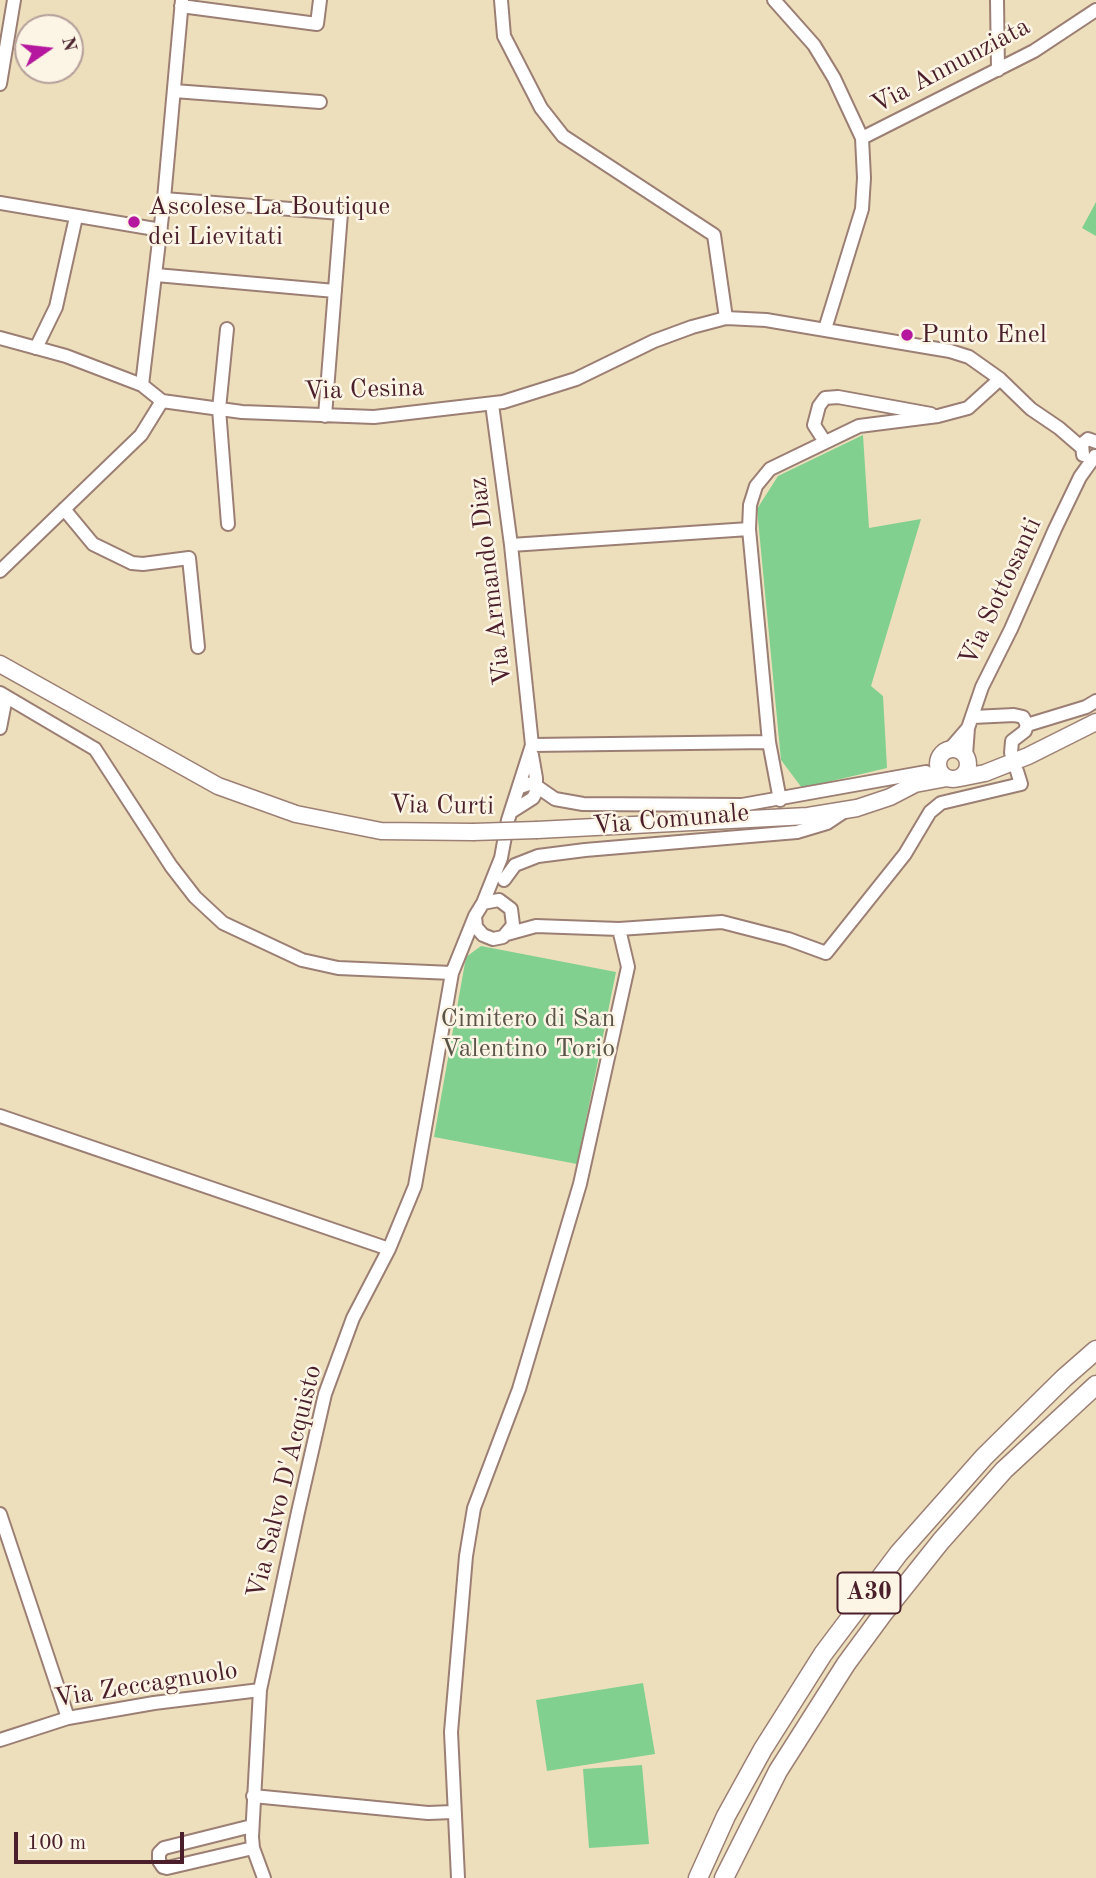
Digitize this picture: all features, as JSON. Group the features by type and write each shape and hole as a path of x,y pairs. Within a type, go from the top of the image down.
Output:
{"highway":[{"name":"A30","path":"698,1878 726,1816 763,1749 823,1654 891,1563 984,1457 1096,1350"},
{"name":"A30","path":"724,1878 778,1771 846,1664 882,1615 941,1541 1004,1471 1096,1385"}],"main road":[{"name":"Via Curti","path":"0,664 218,786 296,814 381,831 537,830 757,820 846,811 872,804 921,778 944,754"},
{"name":"Via Curti","path":"921,778 974,776 1037,752 1096,722"},
{"path":"967,757 968,768 953,778 939,768 944,754 958,750 994,769"}],"street":[{"path":"0,84 14,0"},
{"path":"244,15 246,0"},
{"path":"142,385 164,200 182,3 244,15 317,24 320,0"},
{"path":"501,0 504,36 541,108 563,135 714,236 726,318"},
{"path":"774,0 814,45 834,78 862,138 862,209 825,329"},
{"path":"996,0 998,70"},
{"name":"Via Annunziata","path":"862,138 1034,51 1096,10"},
{"path":"174,91 320,102"},
{"path":"164,200 341,212 325,415"},
{"path":"0,202 160,230"},
{"path":"36,348 56,307 76,217"},
{"path":"156,275 335,291"},
{"name":"Via Cesina","path":"162,401 242,412 374,417 492,404 576,379 677,332 726,318 789,322 950,351 969,357 1000,379 1031,409 1059,428 1089,443 1087,457 1096,456"},
{"path":"227,329 219,409 229,524"},
{"path":"0,338 66,356 142,385 162,401 141,435 0,571"},
{"path":"780,800 769,742 750,528 750,505 756,486 770,469 859,426 968,408 1000,379"},
{"path":"825,442 814,425 819,406 825,398 838,397 938,415"},
{"name":"Via Armando Diaz","path":"492,404 512,545 536,785"},
{"name":"Via Sottosanti","path":"967,757 970,722 982,687 1080,477 1089,443"},
{"name":"Via Sottosanti","path":"1080,477 1096,456"},
{"path":"64,509 93,544 132,563 189,558 198,647"},
{"path":"512,545 750,528"},
{"path":"0,728 3,695 95,749 171,866 195,897 223,923 302,960 338,968 452,973"},
{"path":"1027,724 1086,707 1096,701"},
{"path":"970,722 1014,715 1023,718 1027,724 1025,731 1012,741 1012,753"},
{"name":"Via Sottosanti","path":"944,754 970,722"},
{"path":"531,749 769,742"},
{"name":"Via Armando Diaz","path":"501,858 511,812 531,749"},
{"path":"462,947 473,941 488,937 498,938 536,926 619,929 722,922 789,939 826,953 905,854 930,812 941,803 1021,785 1017,771"},
{"name":"Via Curti","path":"520,787 527,783 536,785 555,799 605,806 742,805 921,778"},
{"path":"511,812 533,798 536,785"},
{"name":"Via Comunale","path":"504,880 515,865 538,856 797,832 827,823 846,811"},
{"path":"501,858 513,925 508,934"},
{"path":"488,937 476,927 475,916 501,858"},
{"path":"483,903 493,899 536,926"},
{"name":"Via Salvo D'Acquisto","path":"264,1878 253,1849 252,1826 260,1690 325,1394 353,1318 389,1249 415,1185 452,973 475,916"},
{"path":"458,1878 451,1732 466,1556 474,1508 519,1390 580,1184 628,967 619,929"},
{"path":"0,1116 389,1249"},
{"path":"0,1514 68,1718"},
{"name":"Via Zeccagnuolo","path":"0,1740 68,1718 154,1703 260,1690"},
{"path":"253,1796 428,1813 453,1812"},
{"path":"252,1826 164,1848 159,1853 159,1861 167,1868 253,1849"}],"green space":[{"path":"1096,202 1096,236 1082,228"},
{"path":"863,435 869,528 921,519 871,686 883,696 887,768 802,788 781,760 757,509 778,476"},
{"name":"Cimitero di San Valentino Torio","path":"481,946 616,972 577,1164 434,1137 466,957"},
{"path":"643,1683 655,1754 547,1771 536,1700"},
{"path":"642,1765 649,1844 589,1848 583,1769"}],"place":[{"name":"Ascolese La Boutique dei Lievitati","path":"134,222"},
{"name":"Punto Enel","path":"907,335"}]}
